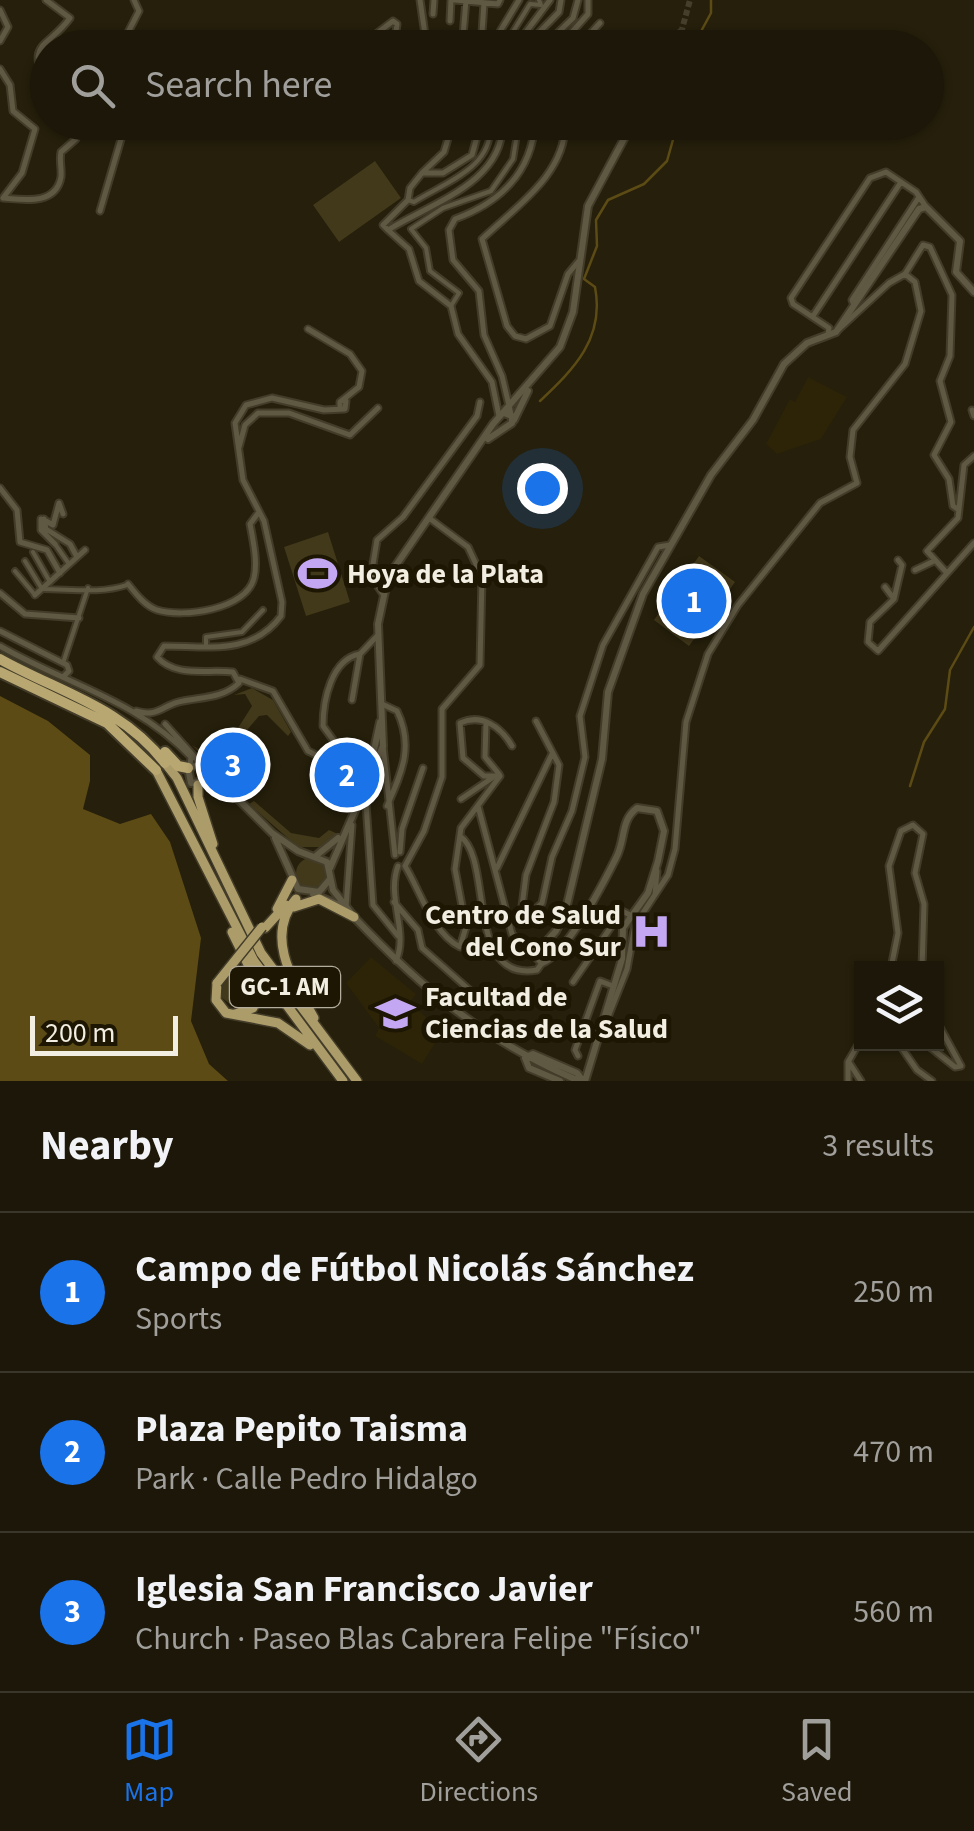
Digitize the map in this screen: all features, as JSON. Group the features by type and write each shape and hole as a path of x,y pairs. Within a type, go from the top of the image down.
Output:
{"highway":[{"path":"0,658 58,672 131,717 178,766 189,767"},
{"path":"0,672 107,723 161,766"},
{"path":"58,672 127,724 161,766"},
{"name":"GC-1 AM","path":"161,766 177,778 260,953 348,1079"},
{"name":"GC-1 AM","path":"161,766 224,911 254,961 348,1079"},
{"path":"202,783 198,797 229,892"},
{"path":"264,927 291,877"},
{"path":"311,894 296,899 264,927 218,983 215,994 221,1009 239,1018 287,1027 348,1079"},
{"path":"296,899 280,926 282,947 312,1014 348,1079"},
{"path":"282,947 285,921 306,900 324,900 354,917"},
{"path":"218,983 218,999 232,1013 249,1012 259,999 259,984 224,911"}],"street":[{"path":"46,0 70,18 55,30"},
{"path":"130,30 139,12 134,0"},
{"path":"420,0 424,30"},
{"path":"433,14 434,0"},
{"path":"450,20 453,0 500,0"},
{"path":"464,30 466,0"},
{"path":"501,30 519,0"},
{"path":"513,30 530,4 541,4 538,0"},
{"path":"528,30 550,0"},
{"path":"542,30 560,12 561,0"},
{"path":"561,30 573,18 578,0"},
{"path":"574,30 588,14 588,0"},
{"path":"482,30 484,1"},
{"path":"0,10 8,27 0,41"},
{"path":"382,30 393,21 396,30"},
{"path":"594,30 600,23"},
{"path":"0,69 10,85 13,111 30,126"},
{"path":"31,140 22,173 3,198 48,198 61,176 61,152 75,140"},
{"path":"100,211 121,140"},
{"path":"450,140 410,188 408,200 383,225 409,249 419,281 451,306 458,334 492,382 508,417"},
{"path":"422,172 443,172 472,155 476,140"},
{"path":"408,200 414,202 476,165 490,140"},
{"path":"388,230 486,170 500,140"},
{"path":"451,306 459,294 430,271 426,248 411,229 443,208 491,191 513,158 516,140"},
{"path":"508,417 484,335 479,291 453,260 450,230 455,218 490,206 503,193 518,172 528,140"},
{"path":"562,140 560,151 543,178 506,221 482,239 507,326 515,336 538,335 550,326 568,274 578,262"},
{"path":"500,776 471,810 460,836 454,869 466,927 460,947 452,943 421,899 398,854 387,806 378,635 383,594 399,559 483,442 508,417 560,347 569,328 583,224 595,189 622,140"},
{"path":"832,333 791,298 870,178 886,172 919,196 960,242 956,272 974,292"},
{"path":"813,316 901,182"},
{"path":"854,305 852,300 919,196"},
{"path":"832,333 914,214 926,208"},
{"path":"534,955 556,931 565,913 602,759 608,692 643,594 706,484 753,420 784,364 808,343 832,333 905,274 923,245 930,247 952,296 950,356 940,381 951,422 934,455 949,479 953,506 959,510"},
{"path":"381,742 330,868 333,890 396,961 456,1014 525,1057 581,1079 589,1070 627,969 636,924 671,861 686,722 708,654 738,605 820,503 856,483 850,458 853,430 904,364 921,311 915,282 905,274"},
{"path":"308,329 359,364 362,380 346,401 340,402 340,407 324,410 282,398 254,402 246,406 235,423 247,492 259,512 282,602 281,616 245,644 206,649 164,646 156,656 177,669 233,672 240,679 274,691 308,750 328,765 372,756"},
{"path":"383,594 370,576 377,540 403,517 476,416 480,402"},
{"path":"238,450 245,425 258,414 289,413 350,435 378,408"},
{"path":"946,572 927,551 953,526 959,510 964,465 974,456"},
{"path":"0,488 17,510 17,533 27,545 47,550 60,573"},
{"path":"44,519 50,527 59,503 63,514"},
{"path":"42,589 128,584 153,609 178,614 231,603 249,589 254,577 250,524 259,512"},
{"path":"396,961 394,902 403,863 424,831 442,776 442,709 473,677 484,650 478,562 468,547 429,518"},
{"path":"44,519 41,530 69,564"},
{"path":"44,519 46,529 70,544 77,557"},
{"path":"898,560 902,565 894,599 870,622 872,650 886,646 974,543"},
{"path":"27,545 56,544"},
{"path":"536,722 559,766 554,802 534,846 522,906 533,912 542,903 552,857 572,811 584,757 580,716 603,645 658,547 670,545"},
{"path":"16,572 36,595 84,550"},
{"path":"33,552 50,582"},
{"path":"915,570 934,560"},
{"path":"24,561 42,589"},
{"path":"886,587 894,599"},
{"path":"58,672 88,588"},
{"path":"0,593 20,613 79,618"},
{"path":"206,645 206,637 242,632 263,610"},
{"path":"0,632 50,658 58,672"},
{"path":"65,633 72,636"},
{"path":"318,756 340,748 323,726 336,669 345,659 360,654 378,635"},
{"path":"0,646 83,682 150,724 163,725 272,833 330,868"},
{"path":"352,700 360,654"},
{"path":"58,672 69,669 83,682"},
{"path":"150,724 174,704 206,699 234,688 240,679"},
{"path":"163,725 174,704"},
{"path":"382,704 397,711 407,740 407,755 387,806"},
{"path":"136,712 157,715"},
{"path":"157,715 190,757 188,780 216,780 227,787"},
{"path":"486,722 483,750 500,776"},
{"path":"500,776 484,776 464,758 460,723 486,722 503,732 512,746"},
{"path":"370,770 372,756 381,742"},
{"path":"372,756 381,742"},
{"path":"497,868 552,754"},
{"path":"189,767 203,765"},
{"path":"202,783 203,765"},
{"path":"403,863 398,854 402,829 423,768"},
{"path":"461,799 500,776"},
{"path":"346,907 350,830 362,789"},
{"path":"362,789 369,798 373,905 398,936"},
{"path":"478,806 512,934 542,963"},
{"path":"460,836 472,855 486,931 498,953 518,970 537,970 563,947 618,856 624,824 638,808 648,806 663,820 652,896"},
{"path":"892,961 898,934 889,866 902,831 913,825 920,828 923,840 915,866 916,885 924,904 922,961"},
{"path":"291,877 296,860 335,843 345,829"},
{"path":"272,833 290,863 291,877 311,894 334,902 354,917"},
{"path":"658,861 660,877"},
{"path":"602,1032 622,959 623,928 630,915 652,896 671,861"},
{"path":"311,894 325,888 330,877"},
{"path":"394,902 418,930 422,948 473,993"},
{"path":"573,982 622,910 630,915"},
{"path":"578,1056 575,1050 600,981 614,986"},
{"path":"934,1051 954,1068 961,1066 944,1035"},
{"path":"848,1081 848,1062 854,1051"},
{"path":"904,1051 917,1070 932,1081"},
{"path":"525,1057 529,1068 560,1081"},
{"path":"848,1062 862,1081"}],"shaded area":[{"path":"375,161 401,198 339,242 313,205"},
{"path":"808,377 847,397 821,439 777,454 766,444 790,399 795,402"},
{"name":"Hoya de la Plata","path":"328,532 350,602 306,616 284,547"},
{"path":"699,556 735,582 689,646 654,620"},
{"path":"252,688 273,700 291,732 288,736 267,715 259,716 215,768 192,745 217,761 252,706 245,694 234,695"},
{"path":"0,696 48,721 90,755 90,781 83,809 120,824 151,814 170,842 201,938 191,1021 209,1064 228,1081 0,1081"},
{"path":"254,801 291,833 319,838 329,830 338,834 324,847 298,847 249,804"},
{"path":"311,858 322,862 326,873 322,884 311,888 300,884 296,873 300,862"},
{"name":"Facultad de Ciencias de la Salud","path":"371,957 416,994 410,1002 442,1032 422,1064 375,1036 379,1028 346,983"},
{"path":"236,966 250,1007 239,1011 221,997 224,980"}],"waterway":[{"path":"702,30 711,13 711,0"},
{"path":"540,401 575,364 591,337 597,305 595,287 584,279 597,246 596,220 608,200 644,184 667,161 673,140"},
{"path":"910,786 924,742 945,709 950,670 974,627"}],"tunnel":[{"path":"682,30 690,0"}],"place":[{"name":"Hoya de la Plata","path":"317,574"},
{"name":"Campo de Fútbol Nicolás Sánchez","path":"694,601"},
{"name":"Iglesia San Francisco Javier","path":"233,765"},
{"name":"Plaza Pepito Taisma","path":"347,775"},
{"name":"Centro de Salud del Cono Sur","path":"651,931"},
{"name":"Facultad de Ciencias de la Salud","path":"395,1013"}]}
